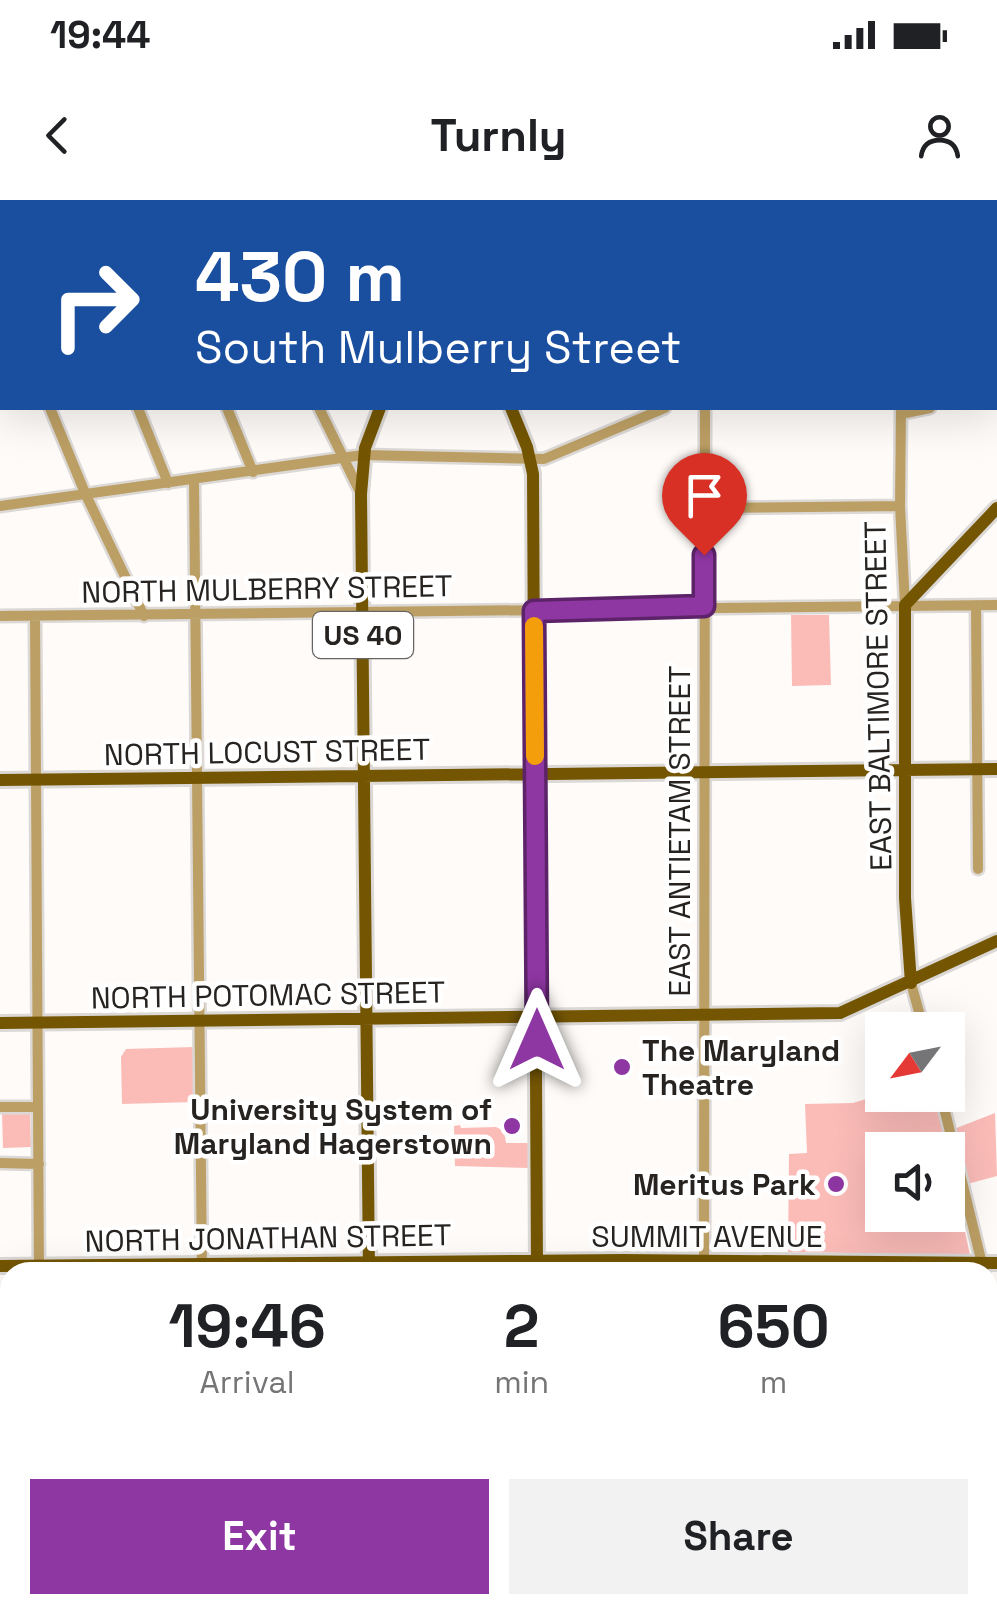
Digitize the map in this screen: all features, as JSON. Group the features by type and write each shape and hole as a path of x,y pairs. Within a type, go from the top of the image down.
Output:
{"main road":[{"name":"US 40","path":"369,1262 361,494 364,454 379,410"},
{"path":"511,410 531,460 537,1262"},
{"path":"905,605 997,508"},
{"name":"EAST BALTIMORE STREET","path":"905,605 906,951 911,982"},
{"name":"NORTH LOCUST STREET","path":"0,780 997,768"},
{"name":"NORTH POTOMAC STREET","path":"0,1023 840,1014 997,941"}],"street":[{"path":"51,410 84,492 144,616"},
{"path":"139,410 168,483"},
{"path":"228,410 253,472"},
{"path":"321,410 361,494"},
{"path":"0,506 364,454 531,460 660,410"},
{"name":"EAST ANTIETAM STREET","path":"704,1262 705,410"},
{"name":"EAST BALTIMORE STREET","path":"901,411 905,605"},
{"path":"194,480 202,1262"},
{"path":"705,508 900,506"},
{"name":"NORTH MULBERRY STREET","path":"0,616 997,604"},
{"path":"976,605 978,869"},
{"path":"35,616 38,1262"},
{"path":"911,982 919,1012"},
{"path":"0,1106 38,1107"},
{"path":"947,1112 987,1262"},
{"path":"0,1163 39,1164"}],"shaded area":[{"path":"791,615 829,615 831,685 792,686"},
{"path":"194,1047 195,1102 122,1104 121,1057 126,1049"},
{"name":"Meritus Park","path":"865,1099 865,1112 938,1112 943,1132 865,1132 865,1232 965,1232 970,1255 788,1252 789,1154 807,1153 805,1104"},
{"path":"30,1112 31,1147 3,1148 2,1113"},
{"path":"995,1113 997,1176 967,1184 965,1132 954,1129"},
{"path":"454,1126 496,1127 504,1131 506,1143 530,1143 530,1168 455,1166"}],"slow traffic":[{"path":"534,626 535,756"}],"place":[{"name":"The Maryland Theatre","path":"622,1067"},
{"name":"University System of Maryland Hagerstown","path":"512,1126"},
{"name":"Meritus Park","path":"836,1184"}],"route":[{"path":"537,1040 534,611 704,606 704,555"}]}
